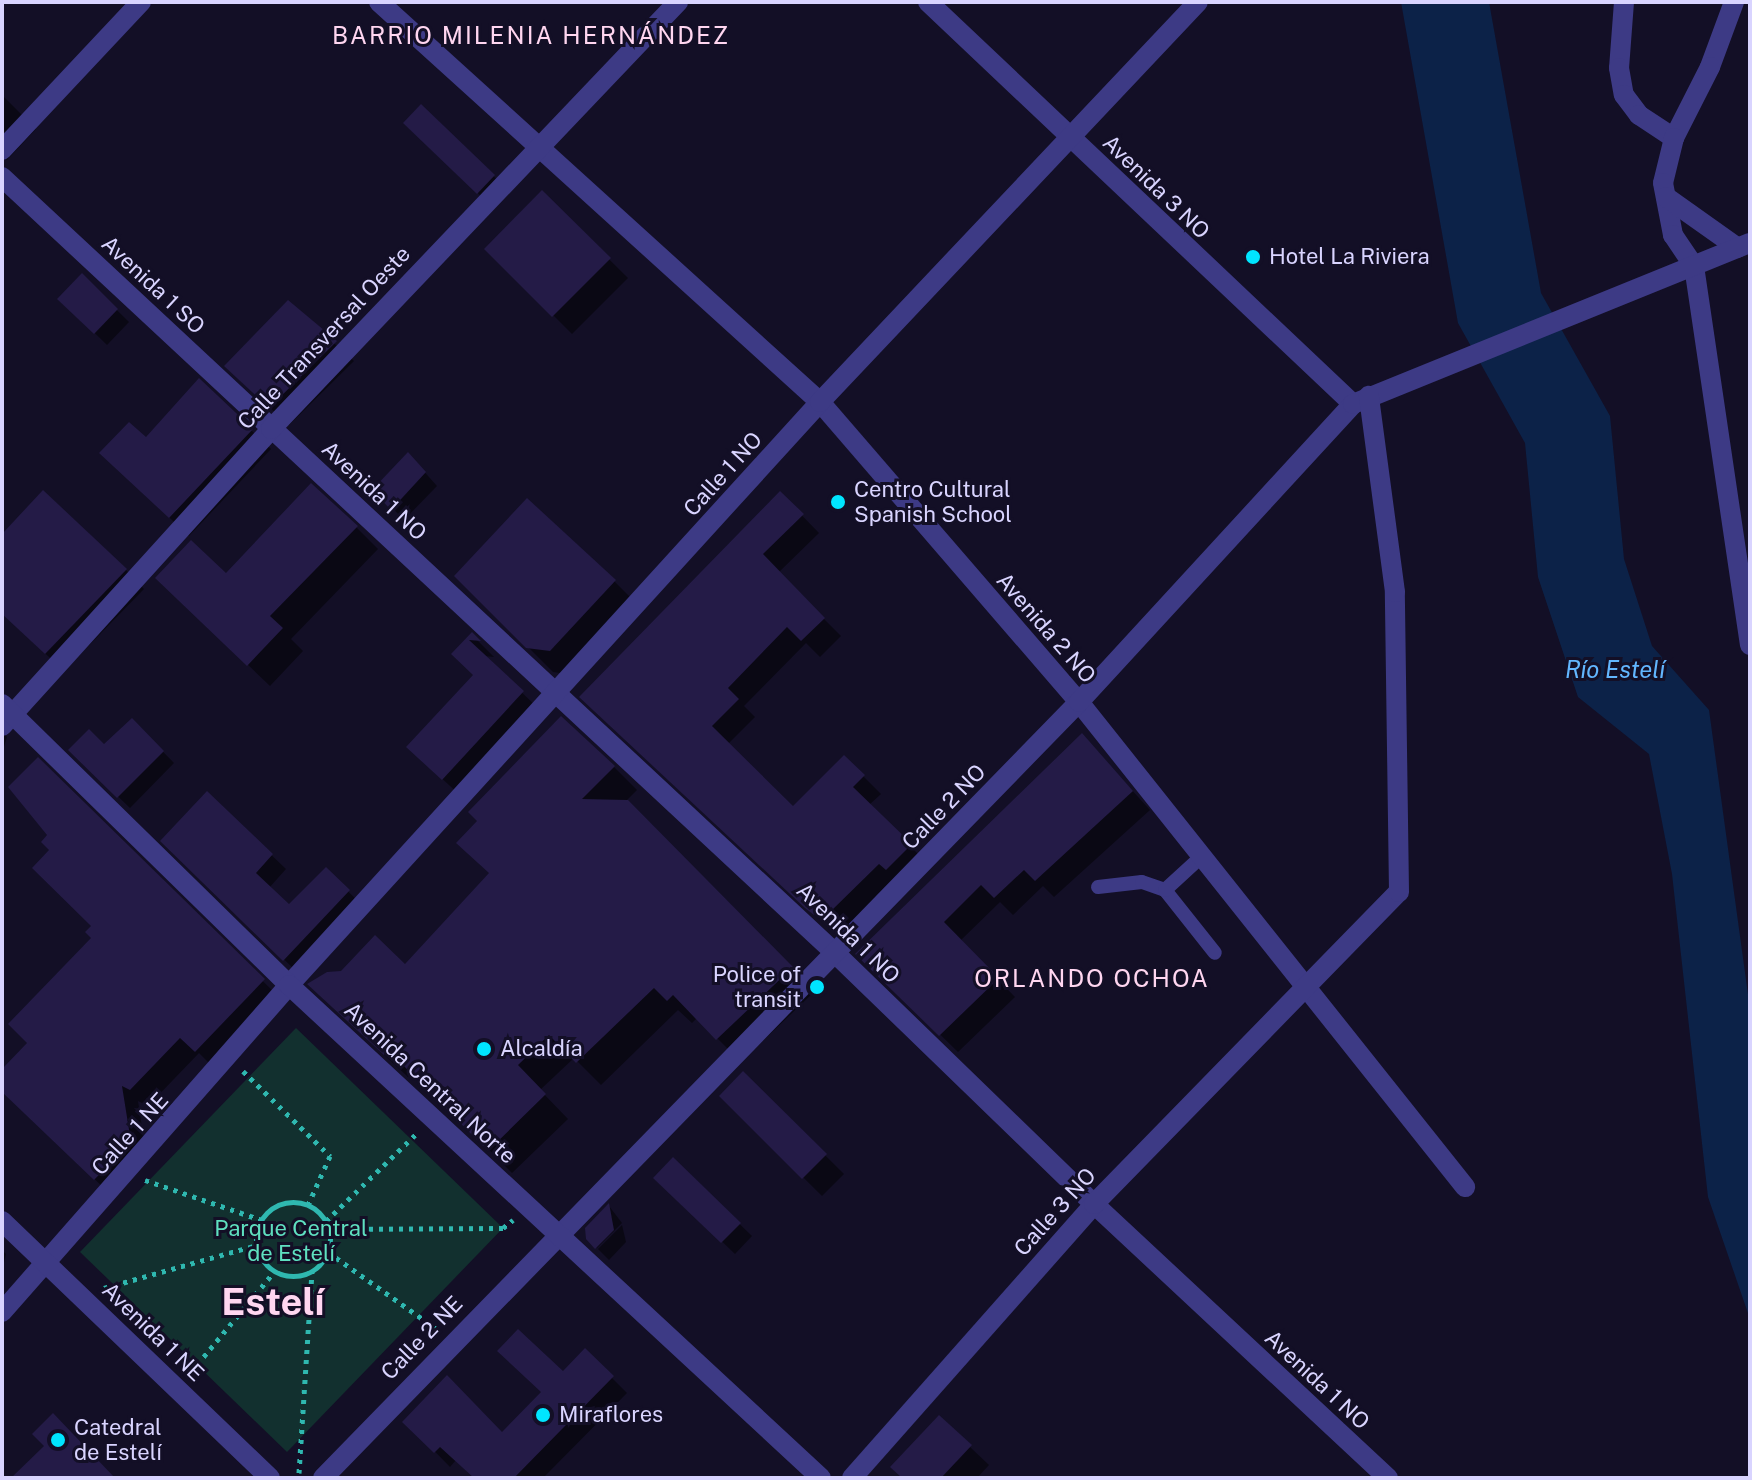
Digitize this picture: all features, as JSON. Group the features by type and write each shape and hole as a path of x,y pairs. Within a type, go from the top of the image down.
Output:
{"street":[{"path":"2,150 141,2"},
{"name":"Avenida 2 NO","path":"379,2 820,402 1079,702 1465,1187"},
{"name":"Calle Transversal Oeste","path":"6,714 271,429 678,2"},
{"name":"Avenida 3 NO","path":"928,2 1068,136 1361,400"},
{"name":"Calle 1 NO","path":"289,985 820,402 1068,136 1198,2"},
{"path":"1624,2 1619,68 1624,95 1639,115 1674,138"},
{"path":"1734,2 1710,67 1674,138 1663,183 1673,235 1694,266 1747,600 1750,645"},
{"name":"Avenida 1 SO","path":"2,177 271,429"},
{"path":"1666,197 1744,245"},
{"path":"1361,400 1628,296 1744,245"},
{"name":"Calle 2 NO","path":"558,1233 836,954 1079,702 1361,400"},
{"name":"Calle 3 NO","path":"852,1478 1094,1204 1302,985 1400,887 1395,592 1361,400"},
{"name":"Avenida 1 NO","path":"271,429 836,954 1094,1204 1388,1478"},
{"name":"Avenida Central Norte","path":"6,714 289,985 821,1478"},
{"name":"Calle 1 NE","path":"2,1312 230,1058 289,985"},
{"name":"Avenida 1 NE","path":"2,1221 270,1478"},
{"name":"Calle 2 NE","path":"323,1478 558,1233"}],"lane":[{"path":"1165,890 1201,857"},
{"path":"1098,887 1142,882 1165,890 1215,953"}],"path":[{"path":"230,1058 330,1156 308,1205"},
{"path":"326,1221 433,1118"},
{"path":"126,1174 262,1220"},
{"path":"287,1202 308,1205 326,1221 329,1229 328,1252 312,1271 293,1276 275,1271 257,1245 262,1220 287,1202"},
{"path":"329,1229 503,1228 527,1207"},
{"path":"79,1295 257,1245"},
{"path":"328,1252 453,1340"},
{"path":"176,1389 275,1271"},
{"path":"299,1478 312,1271"}],"green space":[{"name":"Parque Central de Estelí","path":"296,1028 503,1228 287,1452 80,1252"}],"water":[{"name":"Río Estelí","path":"1401,2 1489,2 1541,293 1610,416 1624,559 1652,646 1709,710 1750,1009 1750,1319 1708,1197 1672,874 1649,754 1578,697 1538,577 1525,443 1458,323"}],"building":[{"path":"421,104 495,175 477,194 403,123"},
{"path":"542,190 611,258 552,317 484,249"},
{"path":"82,273 118,309 94,334 57,299"},
{"path":"288,300 337,341 269,408 224,366"},
{"path":"199,378 253,429 169,518 99,453 129,422 146,437"},
{"path":"408,452 426,472 391,510 372,490"},
{"path":"311,483 358,526 270,616 283,628 247,666 155,578 191,540 226,573"},
{"path":"43,490 127,569 45,654 2,614 2,534"},
{"path":"780,491 804,514 763,554 825,618 801,641 787,627 728,688 739,699 712,726 793,806 844,755 865,775 853,787 912,844 886,870 879,864 828,914 814,915 805,908 579,697"},
{"path":"527,498 616,580 550,651 526,648 454,576"},
{"path":"472,632 481,641 469,640 524,691 442,780 406,747 473,675 451,654"},
{"path":"561,716 615,766 582,799 628,800 793,967 716,1040 673,995 667,1001 654,988 576,1063 549,1035 518,1065 546,1094 488,1151 388,1050 384,1055 307,984 327,972 341,971 375,935 405,964 489,873 456,843 477,821 468,812"},
{"path":"132,718 164,751 117,798 68,750 89,729 104,744"},
{"path":"1082,733 1133,791 1035,881 1024,870 994,898 981,885 944,922 999,978 939,1036 855,954"},
{"path":"38,757 265,979 195,1052 180,1038 130,1090 122,1086 131,1142 94,1180 2,1092 2,1069 27,1043 8,1024 91,938 85,932 91,926 32,868 49,850 41,842 47,835 8,787"},
{"path":"207,791 273,854 256,873 289,904 326,867 350,890 283,961 160,841"},
{"path":"743,1071 827,1154 802,1179 719,1096"},
{"path":"673,1157 741,1223 721,1243 653,1178"},
{"path":"609,1203 614,1230 595,1249 586,1239 585,1228"},
{"path":"518,1329 563,1371 585,1348 614,1376 514,1478 474,1478 440,1447 434,1453 402,1422 447,1375 502,1432 541,1392 497,1351"},
{"name":"Catedral de Estelí","path":"53,1413 115,1478 11,1478 44,1446 32,1434"},
{"path":"939,1415 972,1445 941,1478 902,1478 890,1467"}],"place":[{"name":"Hotel La Riviera","path":"1253,257"},
{"name":"Centro Cultural Spanish School","path":"838,502"},
{"name":"Police of transit","path":"817,987"},
{"name":"Alcaldía","path":"484,1049"},
{"name":"Miraflores","path":"543,1415"},
{"name":"Catedral de Estelí","path":"58,1440"}],"district":[{"name":"BARRIO MILENIA HERNÁNDEZ","path":"531,36"},
{"name":"ORLANDO OCHOA","path":"1092,979"},
{"name":"Estelí","path":"273,1302"}]}
